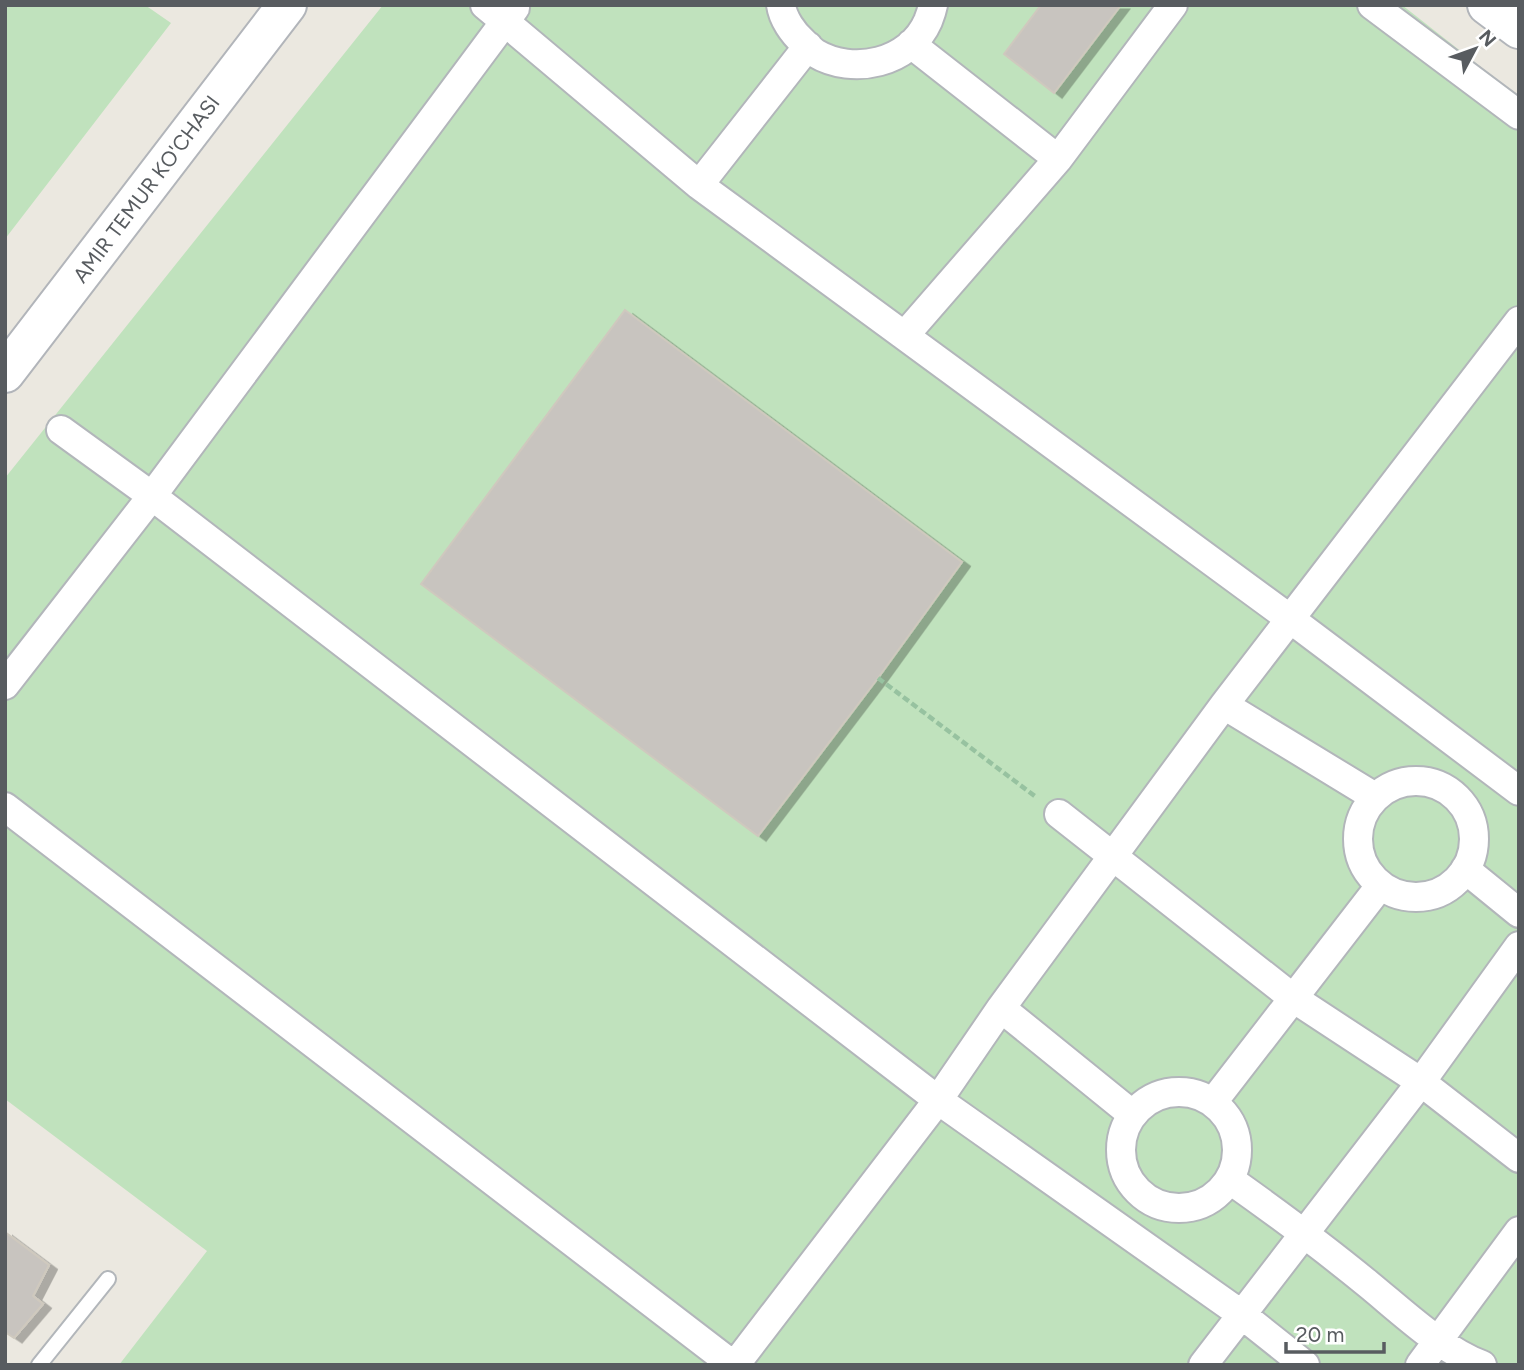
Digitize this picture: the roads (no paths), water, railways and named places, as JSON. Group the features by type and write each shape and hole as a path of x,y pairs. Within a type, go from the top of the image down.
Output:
{"main road":[{"name":"AMIR TEMUR KO'CHASI","path":"10,358 287,5"},
{"path":"1487,5 1519,29"}],"street":[{"path":"781,5 794,34 814,52 838,63 864,65 890,59 911,44 928,23 933,5"},
{"path":"905,335 1058,159 1174,5"},
{"path":"1372,5 1519,115"},
{"path":"5,685 152,496 502,10 699,185 1289,618 1519,791"},
{"path":"911,44 1058,159"},
{"path":"699,185 808,46"},
{"path":"5,807 734,1365 938,1100 1001,1007 1111,855 1289,618 1519,321"},
{"path":"61,430 152,496 938,1100 1241,1314 1305,1365"},
{"path":"1224,705 1375,797"},
{"path":"1410,781 1431,783 1449,791 1462,804 1471,821 1474,839 1471,857 1465,869 1451,887 1435,895 1416,898 1398,895 1381,886 1367,872 1358,853 1357,833 1363,813 1375,797 1391,786 1410,781"},
{"path":"1059,814 1293,998 1421,1082 1519,1158"},
{"path":"1465,869 1519,913"},
{"path":"1213,1102 1381,886"},
{"path":"1203,1365 1421,1082 1519,946"},
{"path":"1001,1007 1133,1115"},
{"path":"1175,1091 1194,1093 1213,1102 1226,1115 1235,1130 1238,1149 1235,1167 1229,1179 1214,1197 1198,1205 1180,1208 1162,1206 1144,1196 1130,1181 1122,1163 1121,1143 1126,1124 1138,1108 1155,1096 1175,1091"},
{"path":"1229,1179 1306,1234 1438,1340 1482,1365"},
{"path":"1420,1365 1519,1231"}],"lane":[{"path":"39,1365 108,1279"}]}
